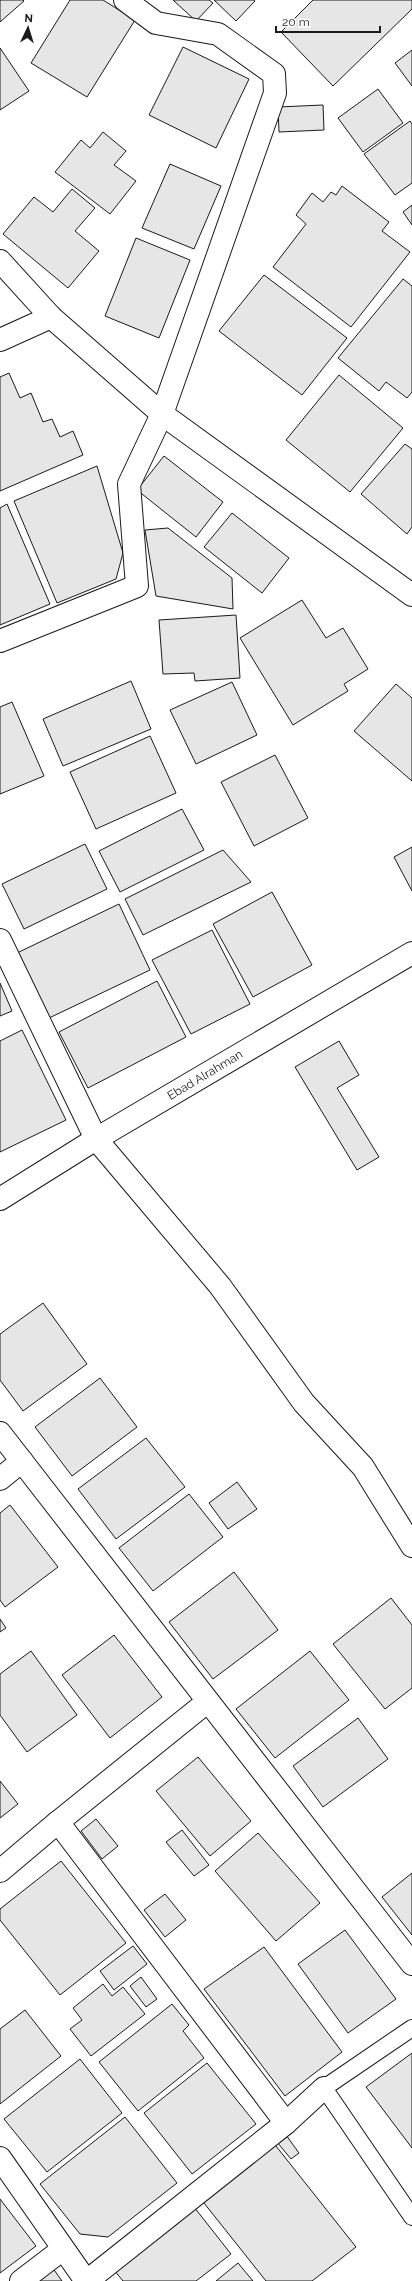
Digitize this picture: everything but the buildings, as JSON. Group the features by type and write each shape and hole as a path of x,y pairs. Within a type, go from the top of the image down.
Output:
{"street":[{"path":"0,641 137,586 129,484 162,414 275,93 274,74 218,34 156,23 124,0"},
{"path":"0,261 51,317 162,414 412,596"},
{"path":"0,340 51,317"},
{"path":"0,940 96,1139 220,1286 304,1403 363,1467 412,1546"},
{"name":"Ebad Alrahman","path":"0,1199 96,1139 412,953"},
{"path":"0,1432 207,1702 412,1964"},
{"path":"0,1479 22,1461"},
{"path":"0,1871 58,1822 207,1702"},
{"path":"58,1822 286,2123"},
{"path":"0,2158 86,2281 286,2123 324,2088"},
{"path":"21,2281 63,2249"}],"lane":[{"path":"412,2028 324,2088 412,2217"}]}
